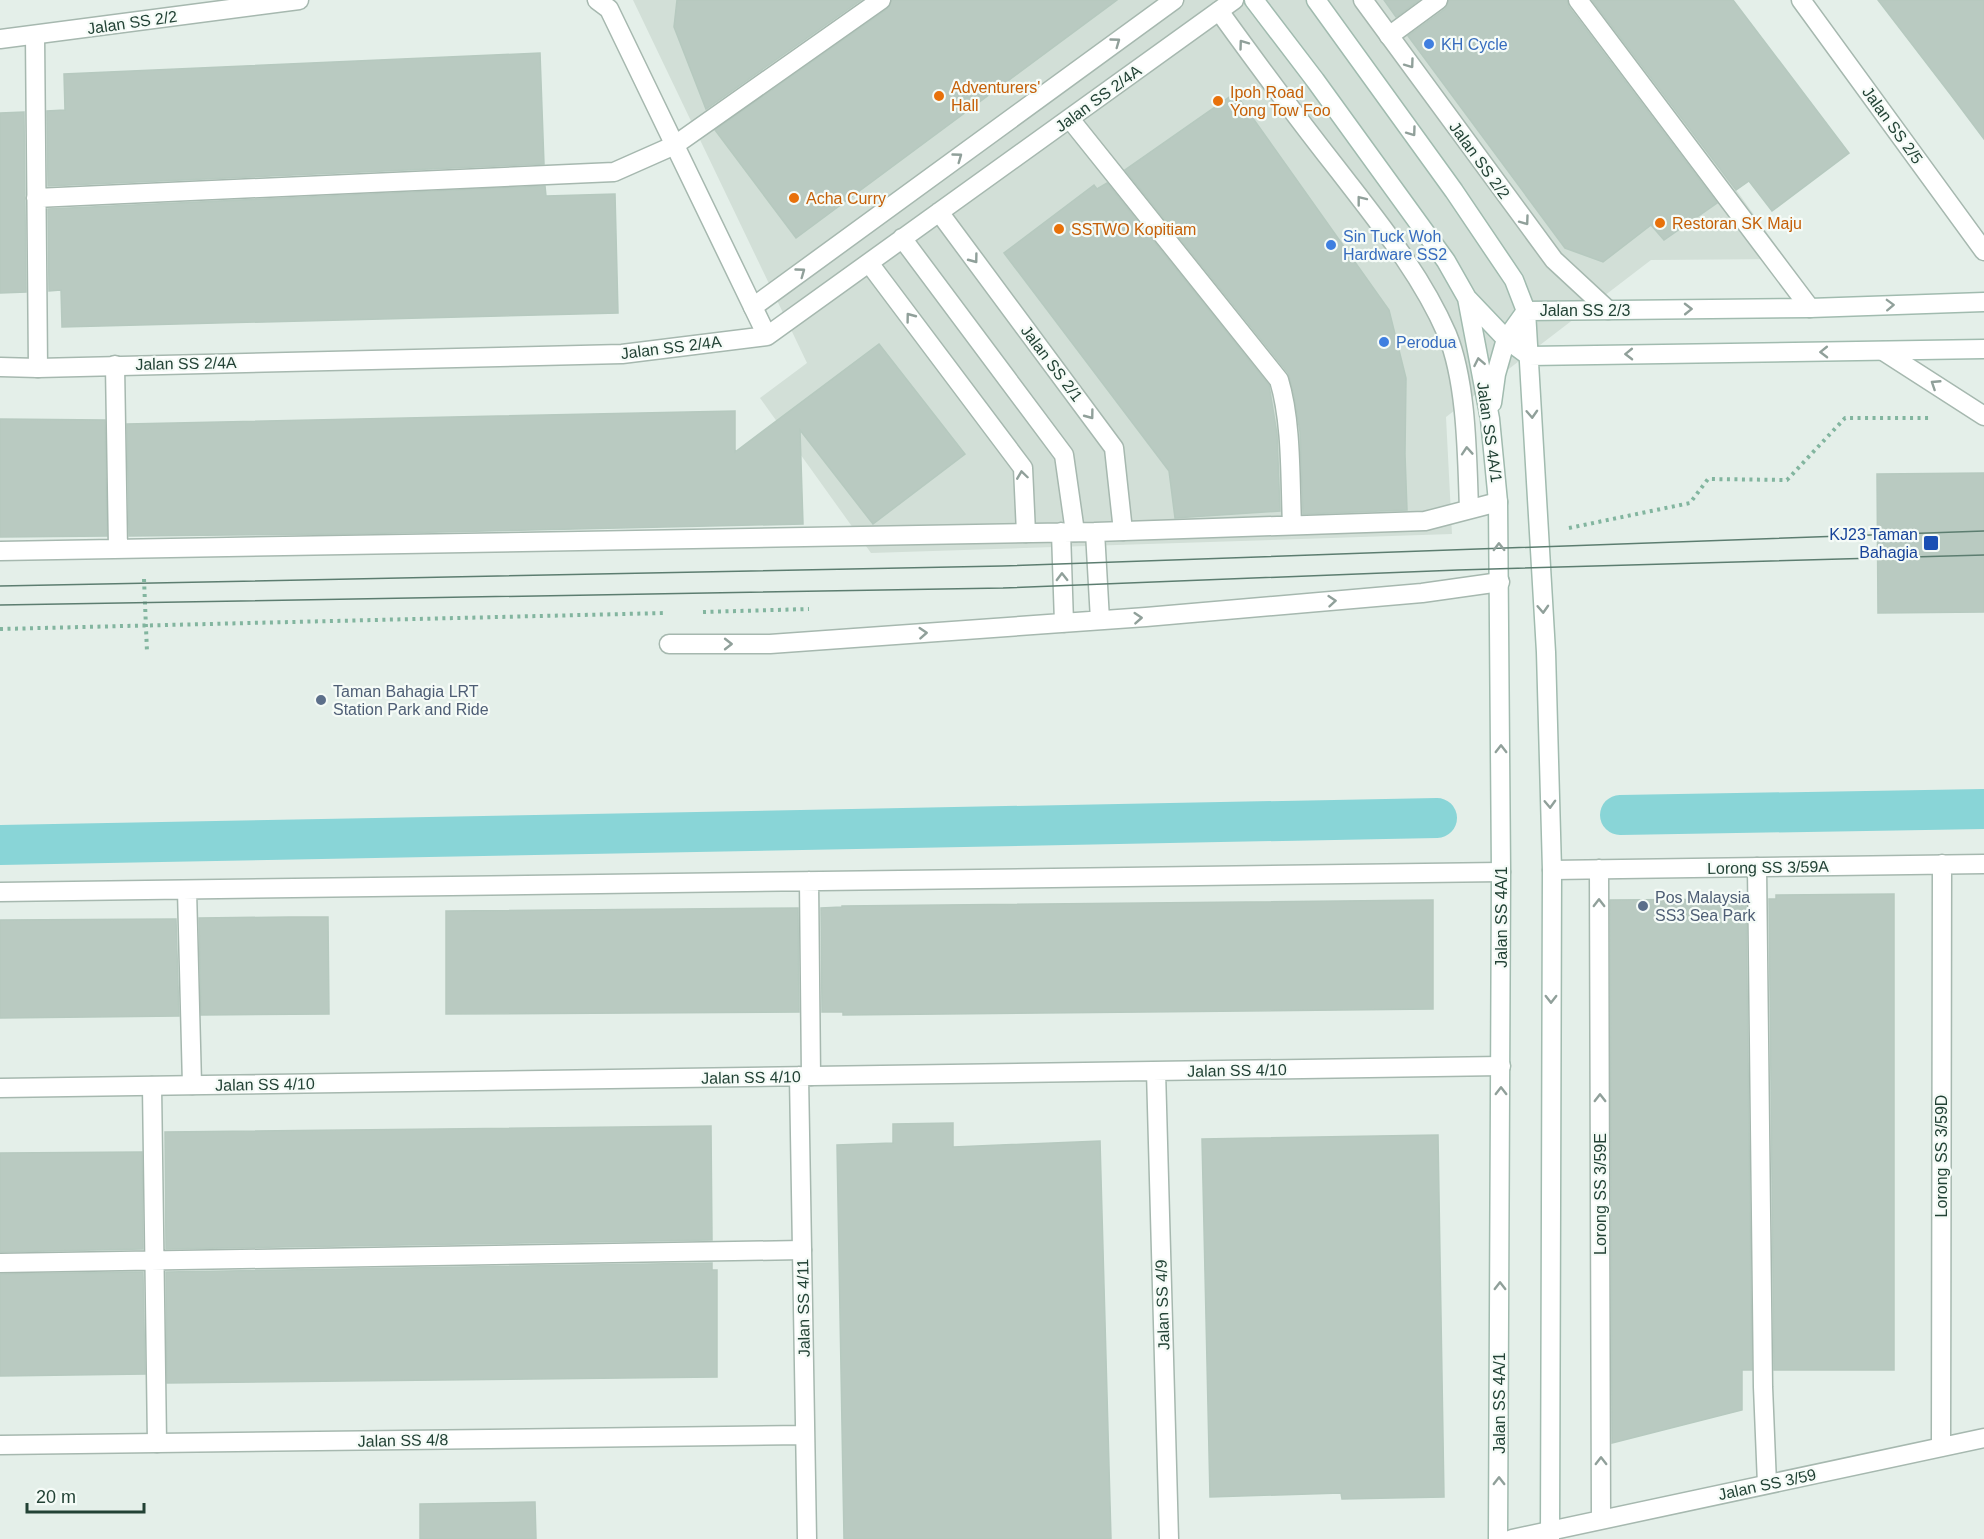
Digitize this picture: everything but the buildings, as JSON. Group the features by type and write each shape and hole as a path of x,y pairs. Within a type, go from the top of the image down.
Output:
{"street":[{"name":"Jalan SS 2/2","path":"0,39 299,0"},
{"path":"36,198 614,172 675,145 881,0"},
{"path":"753,307 1174,0"},
{"name":"Jalan SS 2/4A","path":"0,367 622,354 767,336 1234,0"},
{"path":"1254,0 1446,261 1467,298 1506,339 1529,356 1984,349"},
{"name":"Jalan SS 2/3","path":"1316,0 1461,201 1514,280 1526,311 1810,308 1984,302"},
{"name":"Jalan SS 2/2","path":"1363,0 1554,260 1608,310"},
{"path":"1389,36 1438,0"},
{"path":"1578,0 1810,308"},
{"name":"Jalan SS 2/5","path":"1801,0 1984,251"},
{"path":"609,3 767,336"},
{"path":"1219,11 1418,277 1447,335 1459,375 1467,450 1469,509"},
{"path":"34,35 38,368"},
{"path":"1070,119 1279,381 1284,396 1286,416 1292,525"},
{"name":"Jalan SS 2/1","path":"939,212 1114,448 1123,531"},
{"path":"902,238 1064,455 1068,532 1064,623"},
{"path":"869,263 1023,468 1026,533"},
{"name":"Jalan SS 4A/1","path":"1467,298 1490,419 1498,502 1500,582 1502,872 1498,1539"},
{"path":"1490,419 1496,374 1506,339 1526,311"},
{"path":"1526,311 1546,652 1552,870 1550,1535"},
{"path":"1883,351 1984,416"},
{"path":"115,365 118,549"},
{"path":"0,551 1095,532 1425,521 1498,502"},
{"path":"1095,532 1100,620"},
{"path":"669,644 770,644 1064,623 1422,593 1500,582"},
{"name":"Lorong SS 3/59D","path":"1941,1447 1942,864"},
{"name":"Lorong SS 3/59A","path":"1552,870 1984,864"},
{"path":"1757,867 1763,1387 1767,1484"},
{"name":"Lorong SS 3/59E","path":"1599,869 1601,1519"},
{"path":"0,892 1502,872"},
{"name":"Jalan SS 4/11","path":"807,1539 802,1250 808,881"},
{"path":"187,890 192,1085"},
{"name":"Jalan SS 4/10","path":"0,1088 1501,1066"},
{"name":"Jalan SS 4/9","path":"1156,1071 1169,1539"},
{"path":"152,1086 157,1443"},
{"path":"0,1263 802,1250"},
{"name":"Jalan SS 4/8","path":"0,1445 805,1435"},
{"name":"Jalan SS 3/59","path":"1512,1539 1550,1535 1601,1519 1984,1438"}],"path":[{"path":"1539,534 1690,503 1708,479 1787,480 1845,418 1938,418"},
{"path":"144,577 147,652"},
{"path":"694,612 813,609"},
{"path":"0,629 670,612"}],"shaded area":[{"path":"633,0 1599,0 1786,259 1651,260 1446,417 1452,534 871,553 760,398 807,363"}],"waterway":[{"path":"1620,815 1984,809"},
{"path":"0,845 1437,818"}],"tram line":[{"path":"0,586 1002,566 1984,531"},
{"path":"0,605 1003,588 1458,570 1984,555"}],"place":[{"name":"KH Cycle","path":"1429,44"},
{"name":"Adventurers' Hall","path":"939,96"},
{"name":"Ipoh Road Yong Tow Foo","path":"1218,101"},
{"name":"Acha Curry","path":"794,198"},
{"name":"Restoran SK Maju","path":"1660,223"},
{"name":"SSTWO Kopitiam","path":"1059,229"},
{"name":"Sin Tuck Woh Hardware SS2","path":"1331,245"},
{"name":"Perodua","path":"1384,342"},
{"name":"KJ23 Taman Bahagia","path":"1931,543"},
{"name":"Taman Bahagia LRT Station Park and Ride","path":"321,700"},
{"name":"Pos Malaysia SS3 Sea Park","path":"1643,906"}]}
